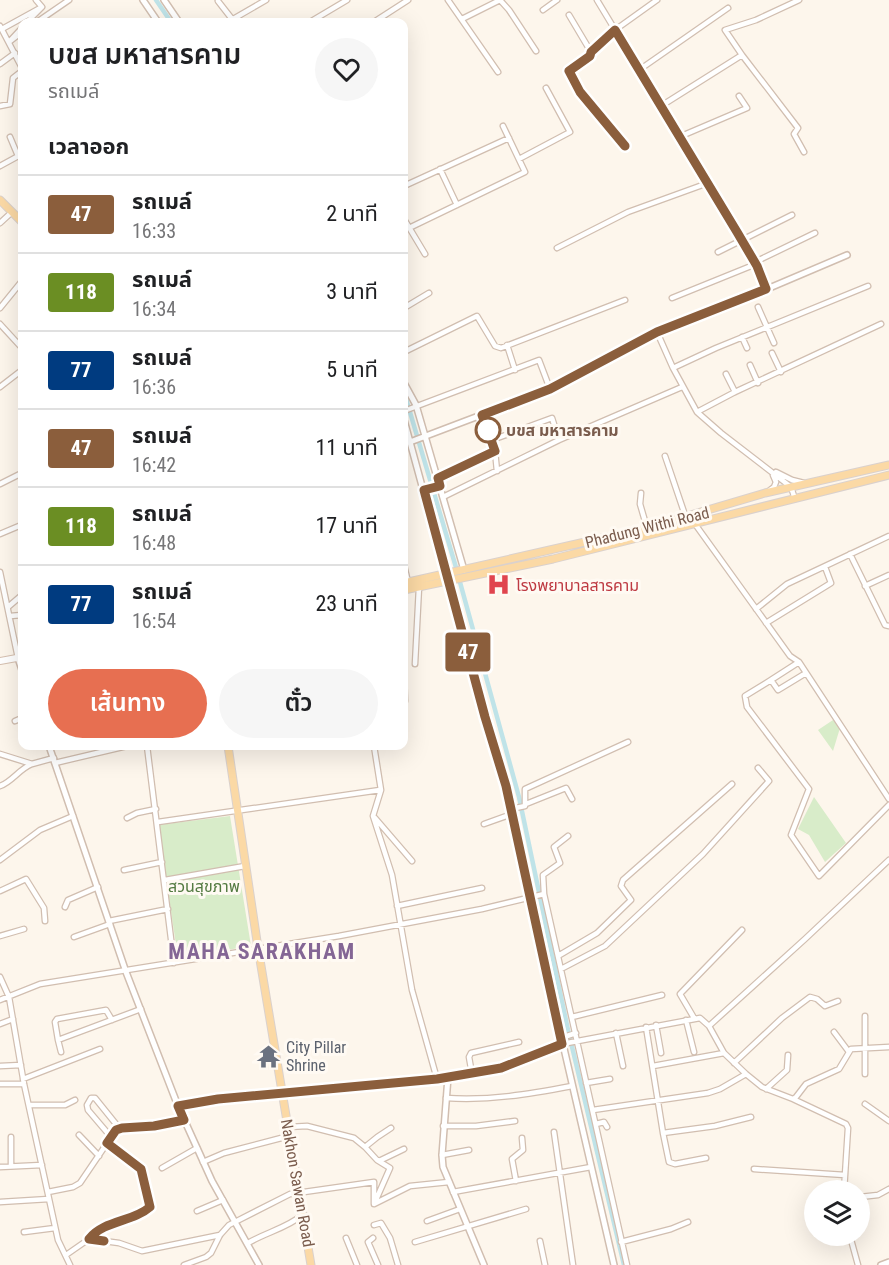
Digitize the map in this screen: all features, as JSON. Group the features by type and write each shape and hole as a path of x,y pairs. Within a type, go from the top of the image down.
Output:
{"main road":[{"path":"0,200 18,218"},
{"name":"Phadung Withi Road","path":"408,589 462,573 689,517 765,493 889,465"},
{"name":"Phadung Withi Road","path":"462,573 554,559 889,475"},
{"path":"689,517 695,524"},
{"name":"Phadung Withi Road","path":"408,582 449,577"},
{"path":"0,661 18,657"},
{"name":"Nakhon Sawan Road","path":"229,750 258,948 311,1265"}],"street":[{"path":"36,0 42,8"},
{"path":"43,18 69,0"},
{"path":"143,0 155,18"},
{"path":"164,0 176,18"},
{"path":"235,18 266,0"},
{"path":"317,18 347,0"},
{"path":"381,18 408,0"},
{"path":"448,0 498,72"},
{"path":"462,19 500,0 536,51"},
{"path":"543,10 557,0"},
{"path":"597,0 742,240 766,289"},
{"path":"625,146 580,92 569,71 590,56 591,52 615,30 657,0"},
{"path":"799,0 756,20 725,30 798,128 794,134 804,152"},
{"path":"218,1 228,18"},
{"path":"31,18 42,8"},
{"path":"20,18 42,8"},
{"path":"639,70 728,8"},
{"path":"569,15 591,52"},
{"path":"18,19 1,27 18,60"},
{"path":"9,42 18,32"},
{"path":"9,42 18,36"},
{"path":"0,64 15,53"},
{"path":"661,106 742,55"},
{"path":"0,106 10,104 13,78 18,73"},
{"path":"519,159 570,132 546,88"},
{"path":"679,136 747,108 739,96"},
{"path":"425,254 409,228 525,172 503,126"},
{"path":"10,137 18,151"},
{"path":"408,184 509,138"},
{"path":"0,166 18,156"},
{"path":"440,169 457,205"},
{"path":"557,248 628,212 708,183"},
{"path":"0,223 12,213"},
{"path":"718,252 792,215"},
{"path":"672,298 755,263 815,233"},
{"path":"410,442 550,389 657,332 847,255"},
{"path":"0,308 18,286"},
{"path":"673,368 742,337 868,286"},
{"path":"408,306 429,293"},
{"path":"408,350 477,316 498,348 625,300"},
{"path":"758,306 774,343"},
{"path":"0,324 18,344"},
{"path":"697,412 881,324"},
{"path":"657,332 682,387 697,412 791,487 795,499"},
{"path":"742,337 747,348"},
{"path":"507,345 515,370"},
{"path":"772,353 781,372"},
{"path":"408,409 539,360 550,389"},
{"path":"750,365 758,383"},
{"path":"0,387 18,373"},
{"path":"726,374 735,392"},
{"path":"443,497 559,440 682,387"},
{"path":"408,390 416,405 426,436 462,573"},
{"path":"482,415 495,451 497,471"},
{"path":"492,440 552,418 559,440"},
{"path":"408,435 512,810 562,1044 614,1265"},
{"path":"438,478 495,451"},
{"path":"665,456 689,517"},
{"path":"763,465 792,480 807,483"},
{"path":"763,465 775,477 776,482 774,487 765,493"},
{"path":"0,484 18,475"},
{"path":"424,490 440,486"},
{"path":"641,493 640,504 647,528"},
{"path":"695,524 790,656 799,662 889,799"},
{"path":"0,534 18,526"},
{"path":"756,609 787,584 889,536"},
{"path":"850,554 885,625 889,626"},
{"path":"766,623 831,583 825,567"},
{"path":"0,572 18,649"},
{"path":"865,586 889,575"},
{"path":"415,664 419,587"},
{"path":"8,607 18,598"},
{"path":"10,616 18,615"},
{"path":"799,662 745,696 747,707 809,789 791,835 819,876 889,805"},
{"path":"771,680 778,690 806,673"},
{"path":"525,805 525,789 628,742"},
{"path":"51,750 126,972 178,1106 203,1162 259,1265"},
{"path":"92,750 92,754"},
{"path":"0,786 8,783 25,767 32,764 110,750"},
{"path":"148,750 174,963"},
{"path":"375,750 381,790 373,816 393,875 411,990 437,1079"},
{"path":"0,754 32,764"},
{"path":"561,969 601,950 703,854 769,781 758,768"},
{"path":"558,956 597,933 632,900 621,886 623,880 732,784"},
{"path":"484,824 566,788 572,799"},
{"path":"158,822 381,790"},
{"path":"127,818 137,813 156,809"},
{"path":"0,860 40,830 73,816"},
{"path":"373,816 412,861"},
{"path":"568,836 555,847 560,863 543,876 543,894 627,1265"},
{"path":"709,1026 806,939 889,860"},
{"path":"124,870 162,862"},
{"path":"165,880 245,866"},
{"path":"0,891 26,879 44,908 45,921"},
{"path":"65,907 68,900 98,887"},
{"path":"397,906 482,888"},
{"path":"0,1000 40,984 126,972 399,924 482,909 543,894"},
{"path":"625,906 639,913"},
{"path":"74,937 110,922 168,909"},
{"path":"0,936 24,929"},
{"path":"694,1018 680,994 742,930"},
{"path":"0,976 9,997 24,1082 55,1228 70,1265"},
{"path":"572,1017 662,995"},
{"path":"734,1063 782,1018 810,997 818,999 825,1006 838,1001"},
{"path":"58,1041 141,1009"},
{"path":"61,1052 55,1022 57,1019 106,1010 112,1020"},
{"path":"865,1016 865,1074"},
{"path":"178,1106 218,1099 472,1074 501,1068 562,1044 699,1018 709,1026 724,1053 766,1089 846,1124 849,1133 844,1180"},
{"path":"0,1024 13,1019"},
{"path":"686,1020 694,1052"},
{"path":"656,1025 661,1053"},
{"path":"646,1027 669,1162 675,1164 706,1158"},
{"path":"834,1032 849,1052"},
{"path":"561,1038 576,1033"},
{"path":"616,1033 623,1066"},
{"path":"472,1074 469,1057 471,1053 519,1042"},
{"path":"793,1099 806,1084 840,1069 851,1049 889,1047"},
{"path":"0,1084 24,1082 100,1049"},
{"path":"652,1066 724,1053"},
{"path":"766,1089 787,1070 788,1055"},
{"path":"0,1065 21,1065"},
{"path":"593,1110 708,1093 746,1074"},
{"path":"448,1077 442,1155 449,1182 484,1265"},
{"path":"586,1083 610,1079"},
{"path":"446,1098 507,1098 572,1086"},
{"path":"111,1137 88,1108 92,1098 95,1098 120,1129"},
{"path":"30,1105 65,1105 75,1100"},
{"path":"865,1104 889,1121"},
{"path":"663,1133 715,1126 751,1118"},
{"path":"48,1192 80,1183 111,1137 120,1129 184,1120"},
{"path":"443,1126 468,1124 476,1126 515,1121"},
{"path":"596,1124 604,1122 607,1127"},
{"path":"288,1127 307,1126 354,1138 379,1161 390,1167 374,1204"},
{"path":"365,1147 378,1135 391,1128"},
{"path":"554,1132 573,1265"},
{"path":"79,1135 99,1156"},
{"path":"203,1162 224,1153 289,1136"},
{"path":"11,1137 11,1166"},
{"path":"516,1180 512,1159 523,1150 522,1138"},
{"path":"66,1256 106,1226 144,1212 150,1207 141,1169 107,1143"},
{"path":"162,1168 197,1148"},
{"path":"379,1161 404,1149"},
{"path":"442,1155 469,1150"},
{"path":"0,1167 42,1165"},
{"path":"453,1192 591,1167"},
{"path":"754,1169 844,1175"},
{"path":"184,1265 211,1253 220,1235 229,1225 290,1194 374,1182 374,1204"},
{"path":"374,1204 410,1186 449,1182"},
{"path":"870,1196 878,1195 889,1189"},
{"path":"0,1202 49,1199"},
{"path":"197,1211 223,1200"},
{"path":"427,1221 460,1209"},
{"path":"415,1242 526,1209"},
{"path":"248,1243 271,1231 291,1225 304,1214"},
{"path":"621,1242 671,1229 688,1222"},
{"path":"374,1226 381,1223 386,1229 399,1265"},
{"path":"24,1232 55,1228"},
{"path":"89,1239 118,1243 142,1251 220,1235"},
{"path":"346,1238 357,1265"},
{"path":"373,1238 368,1242 378,1265"},
{"path":"393,1240 399,1265"},
{"path":"540,1241 545,1265"},
{"path":"853,1246 858,1265"},
{"path":"881,1265 889,1262"}],"green space":[{"path":"833,720 840,728 833,751 818,730"},
{"path":"814,797 846,843 825,862 809,835 798,829"},
{"name":"สวนสุขภาพ","path":"230,816 251,946 178,958 158,825"}],"waterway":[{"path":"156,0 168,18"},
{"path":"408,405 455,564 519,797 568,1030 624,1265"}],"bus line":[{"name":"47","path":"104,1241 89,1239 106,1226 144,1212 150,1207 141,1169 107,1143 116,1130 184,1120 178,1106 218,1099 437,1079 478,1073 501,1068 562,1044 506,786 485,717 424,490 440,486 438,478 495,451 482,415 550,389 657,332 766,289 757,266 615,30 591,52 590,56 569,71 580,92 625,146"}],"place":[{"name":"บขส มหาสารคาม","path":"488,430"},
{"name":"โรงพยาบาลสารคาม","path":"498,585"},
{"name":"City Pillar Shrine","path":"268,1056"}],"district":[{"name":"MAHA SARAKHAM","path":"262,951"}]}
